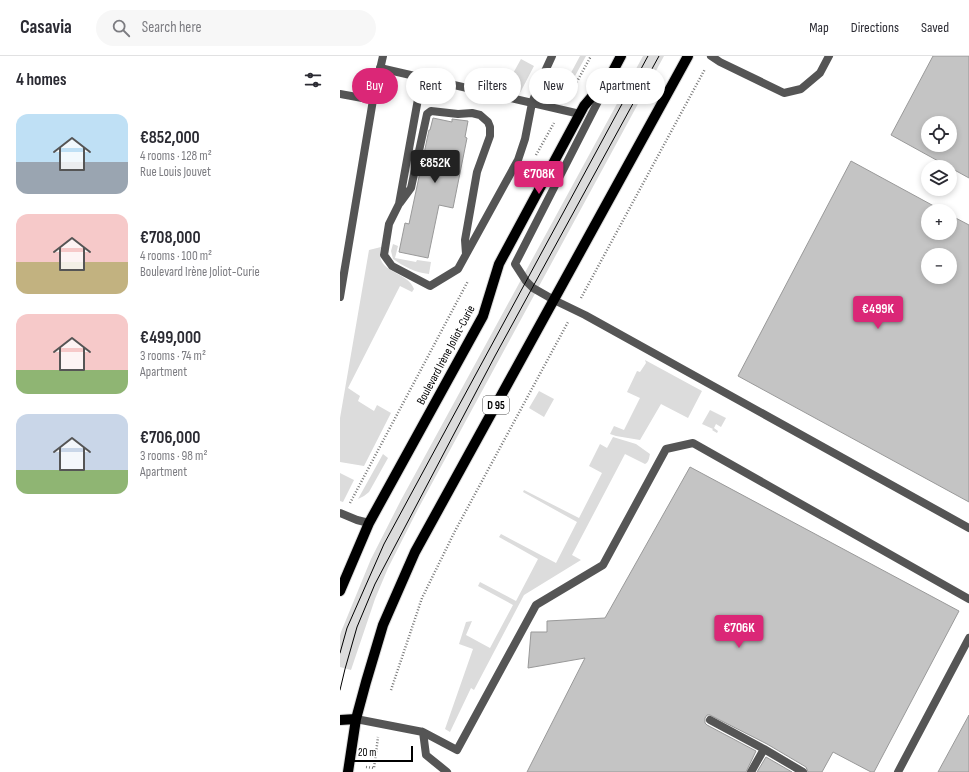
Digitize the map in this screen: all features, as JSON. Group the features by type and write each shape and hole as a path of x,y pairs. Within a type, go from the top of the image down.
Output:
{"main road":[{"name":"Boulevard Irène Joliot-Curie","path":"614,68 621,56"},
{"name":"D 95","path":"348,772 356,719 383,625 415,552 688,56"},
{"name":"Boulevard Irène Joliot-Curie","path":"340,591 369,523 483,316 499,264 586,104"},
{"path":"340,720 356,719"}],"street":[{"path":"380,68 383,56"},
{"path":"546,68 552,56"},
{"path":"711,56 720,62 784,93 801,89 820,73 829,56"},
{"path":"456,85 529,102"},
{"path":"340,94 352,96"},
{"path":"340,297 372,104"},
{"path":"399,204 417,104"},
{"path":"466,254 465,240 477,172 490,136 490,127 488,122 480,115 472,113 458,114 431,111 427,114 411,188 399,204 389,224 384,255 392,266 430,286 458,270 518,160 525,139 532,104"},
{"path":"536,104 580,114"},
{"name":"Boulevard Irène Joliot-Curie","path":"554,300 533,288 526,281 515,264 596,104"},
{"path":"554,300 575,310 969,528"},
{"path":"356,719 423,732 458,750 536,605 603,565 666,449 693,443 969,599"},
{"path":"342,514 369,523"},
{"path":"898,772 969,638"},
{"path":"710,720 803,772"},
{"path":"423,732 426,755 447,772"},
{"path":"751,772 764,749"}],"path":[{"path":"534,158 591,56"},
{"path":"391,690 422,598 455,531 711,56"},
{"path":"342,514 471,275"},
{"path":"366,767 374,770 378,737"}],"shaded area":[{"path":"580,56 586,56 578,71 578,68 574,68"},
{"path":"643,56 664,56 657,68 636,68"},
{"path":"521,59 534,66 533,68 529,68 529,76 521,91 521,68 516,68"},
{"path":"617,104 638,104 418,509 388,568 375,599 351,670 340,667 341,632 371,559 401,500"},
{"path":"393,244 398,246 395,258 416,262 417,260 431,262 429,274 410,269 393,259 391,251"},
{"path":"381,247 380,256 382,262 392,271 405,278 414,289 412,292 400,286 348,388 360,396 358,401 374,411 377,405 391,413 364,466 340,462 340,418 369,250"},
{"path":"645,360 702,391 688,418 661,404 640,440 610,434 614,426 624,430 640,398 627,392 637,371 640,372 646,363"},
{"path":"539,391 554,399 544,417 529,408"},
{"path":"710,410 726,418 721,427 716,424 714,428 718,431 717,433 712,430 713,429 702,424"},
{"path":"613,437 636,444 650,454 648,461 645,464 625,454 572,555 581,560 524,595 474,690 471,688 450,732 445,729 473,649 459,644 466,622 472,621 466,635 490,648 513,605 478,586 480,582 516,601 538,559 499,537 501,534 556,563 577,522 523,492 524,490 579,518 602,473 589,466 600,444 607,448"},
{"path":"383,454 388,458 369,492 358,499"},
{"path":"340,473 354,480 343,502 340,501"}],"building":[{"path":"933,56 969,56 969,178 957,171 957,160 936,160 922,152 957,152 957,116 921,116 921,152 891,135"},
{"path":"433,118 452,122 452,119 468,121 465,137 467,138 453,208 439,205 428,258 399,252 405,223 409,224 429,130"},
{"path":"851,161 930,204 921,204 921,240 957,240 957,219 969,225 969,502 738,376"},
{"path":"690,467 959,611 874,772 871,772 833,752 822,772 808,772 806,767 767,744 710,715 707,715 705,718 705,723 707,725 756,751 746,772 527,772 585,658 528,668 531,632 547,632 547,621 605,618"},
{"path":"969,715 969,772 938,772"},
{"path":"766,757 792,772 757,772"}],"tram line":[{"path":"340,653 347,628 384,544 648,56"},
{"path":"340,690 357,627 375,584 495,356 659,56"}]}
